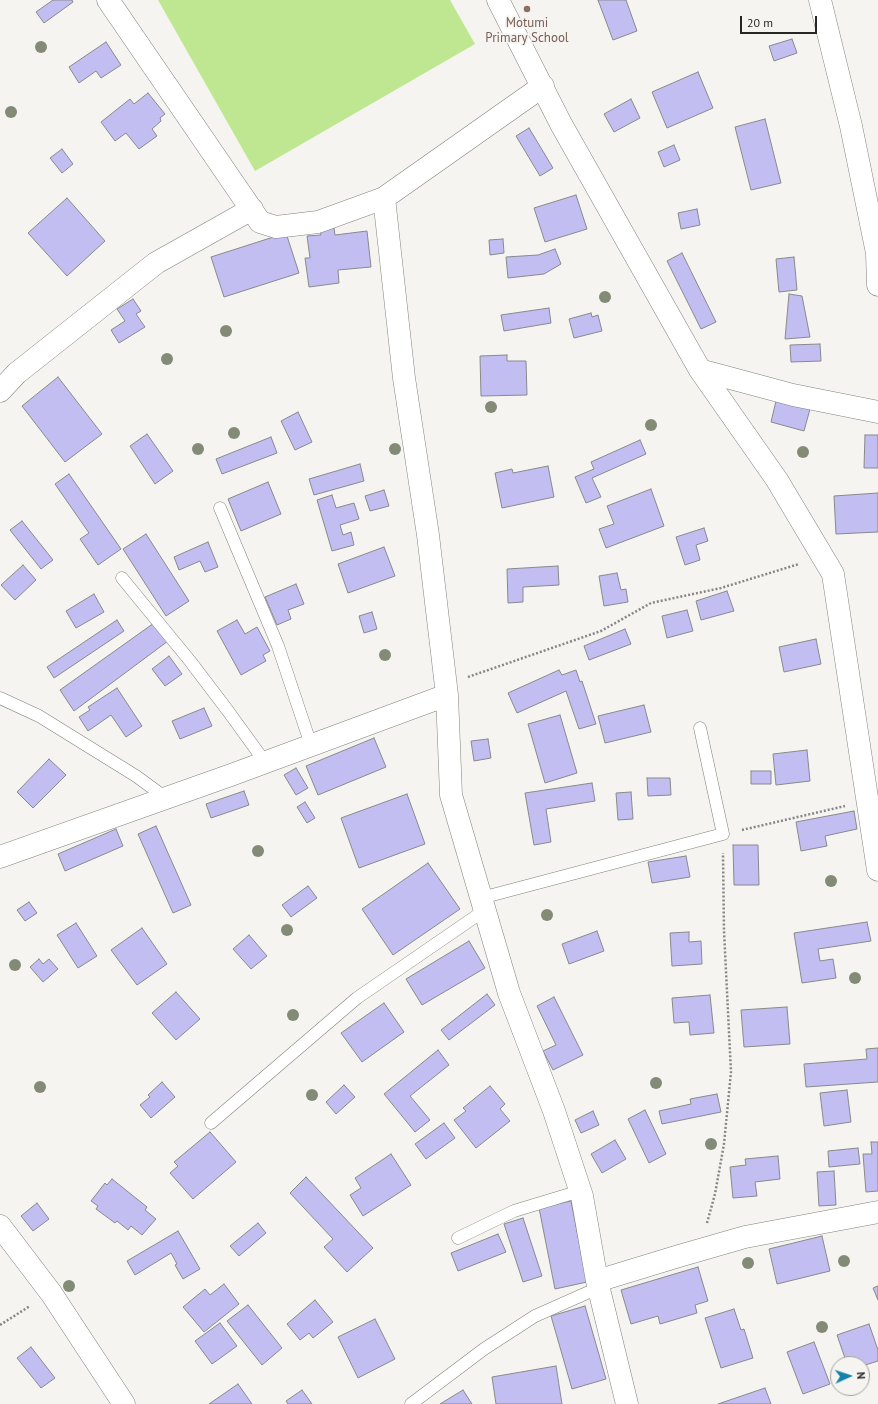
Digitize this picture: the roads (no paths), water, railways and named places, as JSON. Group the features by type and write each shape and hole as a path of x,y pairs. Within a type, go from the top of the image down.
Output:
{"street":[{"path":"108,0 260,222 276,227 318,222 384,198 543,86"},
{"path":"498,0 561,124 700,370 777,480 833,574 878,870"},
{"path":"825,2 877,253 878,285"},
{"path":"384,198 404,378 428,535 446,690 451,795 509,993 554,1111 580,1191 598,1284 627,1404"},
{"path":"0,391 17,373 156,263 252,209"},
{"path":"700,370 793,395 878,412"},
{"path":"0,857 311,745 446,690"},
{"path":"598,1284 745,1237 878,1212"},
{"path":"0,1226 51,1293 124,1404"}],"lane":[{"path":"220,508 278,646 311,745"},
{"path":"122,578 195,667 265,762"},
{"path":"0,698 39,716 136,776 166,798"},
{"path":"210,1123 357,998 483,904 722,834 700,728"},
{"path":"458,1238 514,1211 580,1191"},
{"path":"411,1404 484,1349 535,1316 598,1284"}],"place":[{"name":"Motumi Primary School","path":"527,9"}]}
